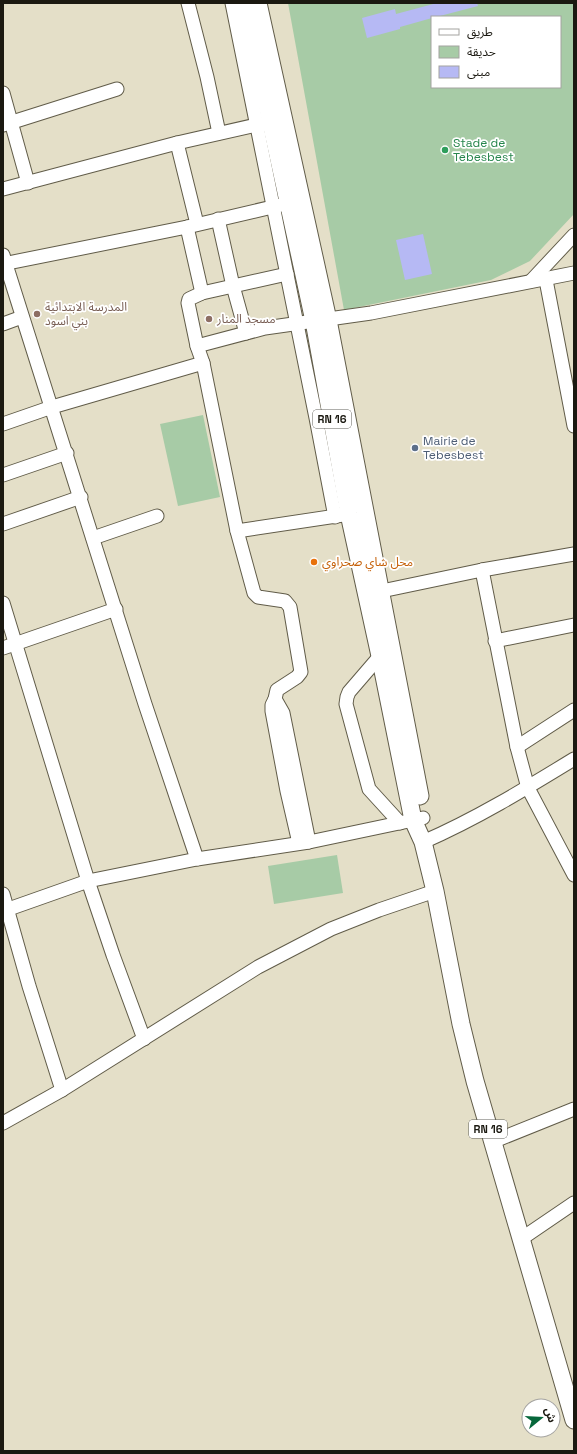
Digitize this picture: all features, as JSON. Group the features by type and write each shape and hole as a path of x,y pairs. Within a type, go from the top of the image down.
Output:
{"main road":[{"name":"RN 16","path":"245,3 270,122 321,320 335,395 350,514 373,593 416,827"},
{"name":"RN 16","path":"258,3 280,205 321,320"},
{"name":"RN 16","path":"373,593 380,656 416,827 435,891 461,1024 492,1142 574,1420"}],"street":[{"path":"188,3 202,58 218,133"},
{"path":"3,189 177,143 270,122 232,3"},
{"path":"7,123 117,90"},
{"path":"3,93 7,123 28,182"},
{"path":"177,143 192,225 202,293"},
{"path":"197,859 4,261 192,225 280,205 287,274 297,323 350,514 237,531"},
{"path":"218,219 233,286 246,333"},
{"path":"531,281 574,235"},
{"path":"197,346 246,333 297,323 400,307 531,281 546,280 574,273"},
{"path":"287,274 202,293 188,298 187,301 197,346 203,363 237,531 254,593 258,597 285,601 290,607 302,672 277,690 275,699 283,713 304,843"},
{"path":"546,280 574,426"},
{"path":"3,324 22,317"},
{"path":"3,424 52,407 203,363"},
{"path":"3,475 67,453"},
{"path":"3,524 81,497"},
{"path":"93,538 157,516"},
{"path":"373,593 482,570 574,554"},
{"path":"482,570 517,747 528,788 574,875"},
{"path":"3,603 88,881 144,1039"},
{"path":"3,648 116,609"},
{"path":"495,641 574,625"},
{"path":"380,656 349,692 346,704 369,789 416,827"},
{"path":"517,747 574,710"},
{"path":"5,910 88,881 197,859 416,827 447,832 528,788 574,759"},
{"path":"3,1123 62,1090 231,983 295,947 379,910 435,891"},
{"path":"3,894 5,910 62,1090"},
{"path":"492,1142 574,1110"},
{"path":"521,1238 574,1203"}],"green space":[{"name":"Stade de Tebesbest","path":"288,3 574,3 574,214 530,261 491,280 344,310"},
{"path":"203,415 220,497 178,506 160,424"},
{"path":"337,855 343,893 274,904 268,866"}],"building":[{"path":"437,3 477,3 478,6 440,16 431,16 431,18 400,27 400,29 367,38 362,18 395,9 396,14"},
{"path":"423,234 432,274 405,280 396,240"}],"place":[{"name":"Stade de Tebesbest","path":"445,150"},
{"name":"المدرسة الابتدائية بني اسود","path":"37,314"},
{"name":"مسجد المنار","path":"209,319"},
{"name":"Mairie de Tebesbest","path":"415,448"},
{"name":"محل شاي صحراوي","path":"314,562"}]}
